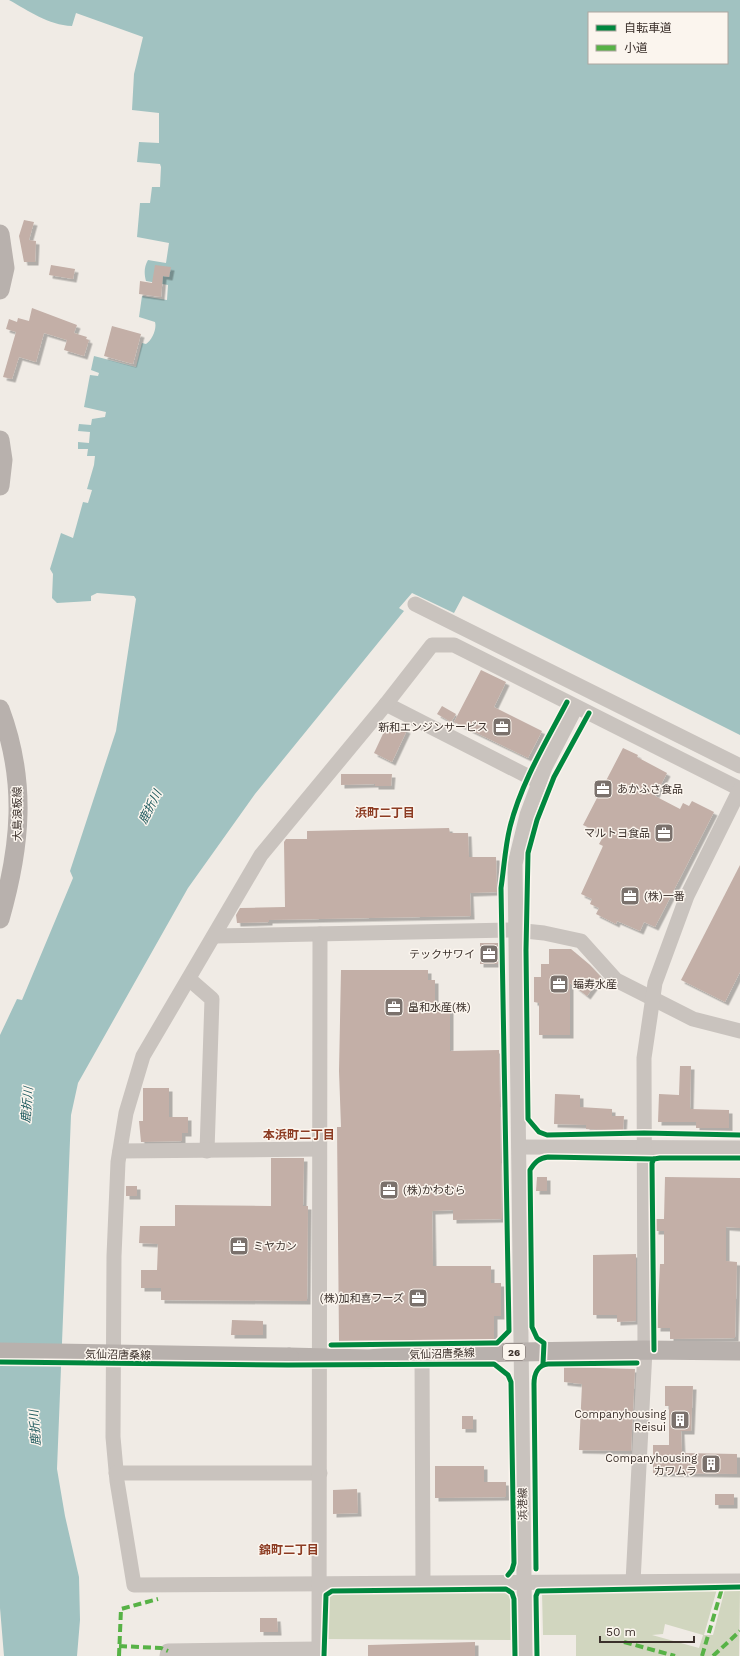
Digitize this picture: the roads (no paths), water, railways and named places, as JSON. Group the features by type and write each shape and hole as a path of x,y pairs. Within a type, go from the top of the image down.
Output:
{"main road":[{"path":"0,234 5,268 0,290"},
{"path":"0,440 3,460 0,486"},
{"name":"大島浪板線","path":"0,709 6,726 15,765 19,801 17,844 11,883 0,919"},
{"name":"気仙沼唐桑線","path":"0,1352 369,1359 422,1354 645,1350 740,1351"}],"street":[{"path":"415,604 740,766"},
{"path":"633,1582 645,1350 644,1058 655,983 687,896 740,789 454,645 432,645 386,704 261,855 143,1056 126,1113 120,1152 114,1256 113,1437 116,1473 134,1585 320,1585 740,1581"},
{"path":"386,704 539,782"},
{"name":"浜港線","path":"525,1656 515,864 527,815 539,782 545,767 576,707"},
{"path":"214,936 515,930 544,933 581,941 616,980 693,1019 740,1031"},
{"path":"168,1656 168,1651 319,1652 320,934"},
{"path":"189,979 212,999 207,1151"},
{"path":"519,1147 740,1148"},
{"path":"120,1152 319,1149"},
{"path":"422,1354 423,1584"},
{"path":"116,1473 320,1473"}],"water":[{"name":"鹿折川","path":"9,0 740,0 740,735 463,596 454,613 412,593 399,608 404,611 255,794 188,888 78,1083 71,1115 57,1469 65,1516 79,1577 80,1620 77,1656 4,1656 0,1608 0,1035 17,999 22,1000 73,878 70,871 116,731 136,599 134,596 97,593 91,596 91,601 57,603 52,598 53,574 50,569 61,533 73,538 83,502 88,503 92,490 87,489 95,456 87,456 88,449 78,449 78,442 89,443 90,432 78,431 79,424 91,425 92,419 105,417 106,412 84,407 90,375 98,376 99,373 91,370 94,356 136,367 142,343 146,344 155,331 155,322 139,317 142,296 167,300 168,285 146,281 145,268 148,260 166,263 169,243 137,237 140,203 150,203 152,187 160,187 161,167 160,164 137,162 139,142 159,143 159,113 132,110 134,74 143,37 76,13 72,26 55,23 39,17"}],"place":[{"name":"新和エンジンサービス","path":"502,727"},
{"name":"あかふさ食品","path":"603,789"},
{"name":"マルトヨ食品","path":"664,833"},
{"name":"(株)一番","path":"630,896"},
{"name":"テックサワイ","path":"489,954"},
{"name":"蝠寿水産","path":"559,984"},
{"name":"畠和水産(株)","path":"394,1007"},
{"name":"(株)かわむら","path":"389,1190"},
{"name":"ミヤカン","path":"239,1246"},
{"name":"(株)加和喜フーズ","path":"418,1298"},
{"name":"Companyhousing Reisui","path":"680,1420"},
{"name":"Companyhousing カワムラ","path":"711,1464"}],"district":[{"name":"浜町二丁目","path":"385,813"},
{"name":"本浜町二丁目","path":"299,1135"},
{"name":"錦町二丁目","path":"289,1550"}]}
